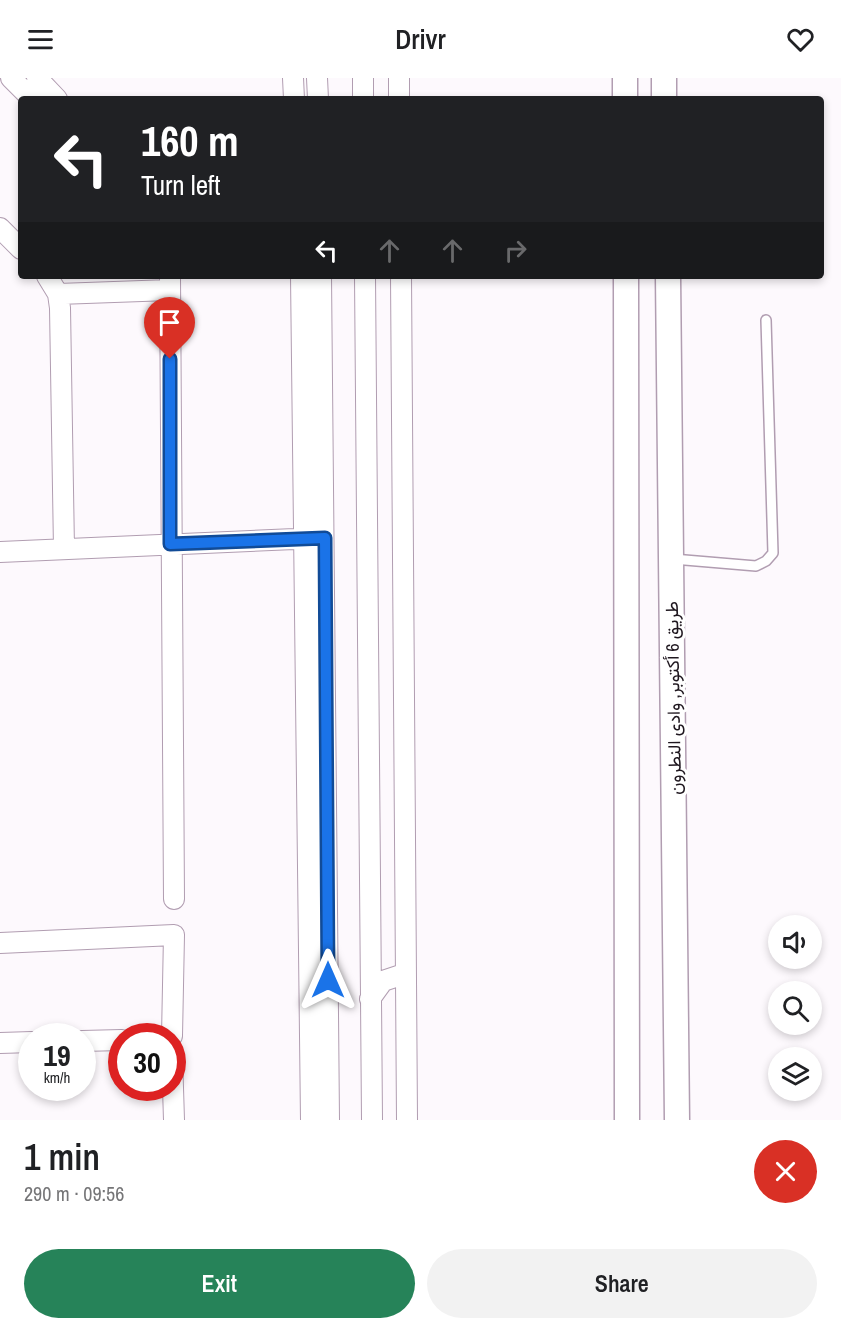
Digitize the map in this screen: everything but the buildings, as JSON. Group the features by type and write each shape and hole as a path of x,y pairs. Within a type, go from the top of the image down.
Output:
{"street":[{"path":"11,78 29,96"},
{"path":"37,78 54,96"},
{"path":"293,78 294,96"},
{"path":"317,78 318,96"},
{"path":"363,78 363,96"},
{"path":"399,78 399,96"},
{"path":"625,78 625,96"},
{"path":"664,78 664,96"},
{"path":"0,228 18,246"},
{"path":"49,279 58,294 60,308 64,549"},
{"path":"301,279 311,1120"},
{"path":"321,279 329,1120"},
{"path":"364,279 372,1120"},
{"path":"401,279 406,917 404,974 407,1120"},
{"path":"626,279 627,1120"},
{"name":"طريق 6 أكتوبر, وادى النطرون","path":"668,279 678,1120"},
{"path":"58,294 170,283 174,899"},
{"path":"0,552 325,538"},
{"path":"370,914 383,920 406,917"},
{"path":"0,943 174,936 172,1023"},
{"path":"370,999 384,981 404,974"},
{"path":"0,1043 18,1042"},
{"path":"173,1101 174,1120"}],"lane":[{"path":"671,559 756,566 766,561 775,548 766,320"}],"route":[{"path":"170,359 170,544 325,538 328,980"}]}
